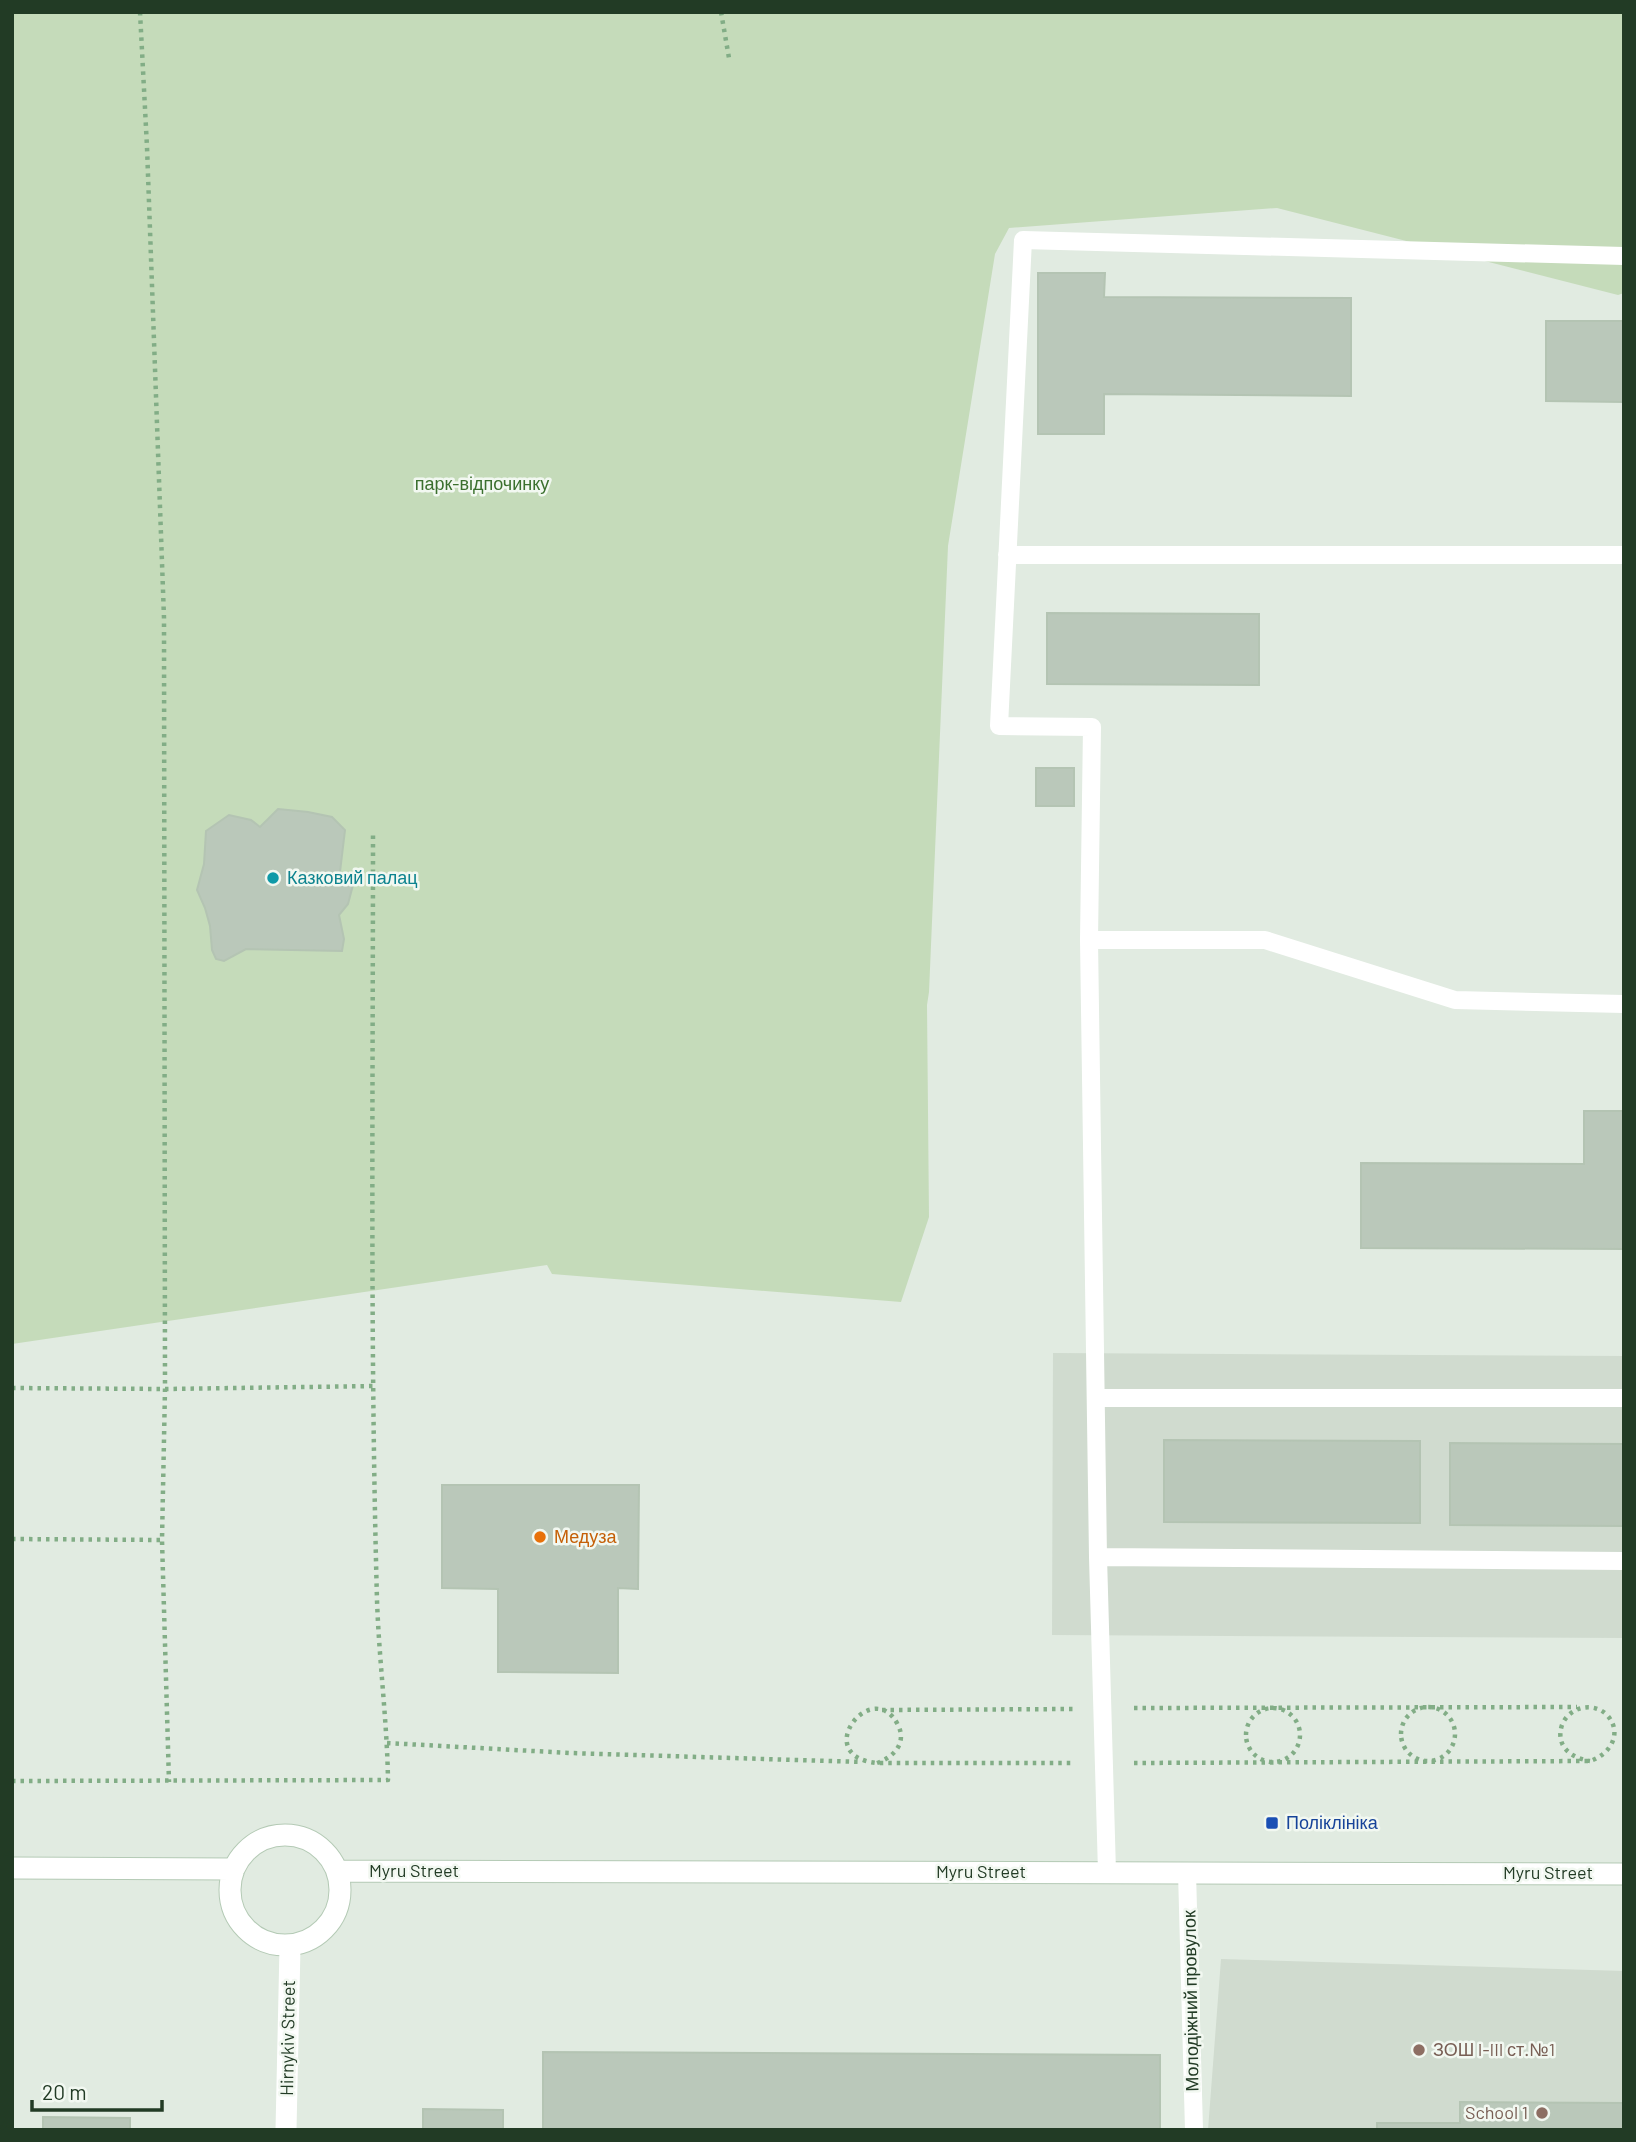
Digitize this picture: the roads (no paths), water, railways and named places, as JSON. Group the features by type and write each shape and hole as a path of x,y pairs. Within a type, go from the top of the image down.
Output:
{"main road":[{"path":"277,1835 296,1835 313,1842 328,1854 338,1871 341,1889 338,1908 329,1925 314,1938 290,1947 264,1941 249,1932 238,1919 230,1886 234,1870 244,1853 258,1842 277,1835"},
{"path":"12,1868 234,1870"},
{"name":"Myru Street","path":"338,1871 1624,1874"},
{"name":"Hirnykiv Street","path":"286,2130 290,1947"}],"lane":[{"path":"1107,1872 1098,1557 1089,940 1091,727 999,726 1023,240 1624,256"},
{"path":"1007,555 1624,555"},
{"path":"1089,940 1265,940 1455,1000 1624,1004"},
{"path":"1096,1398 1624,1398"},
{"path":"1098,1557 1624,1561"},
{"name":"Молодіжний провулок","path":"1187,1872 1194,2130"}],"place":[{"name":"Казковий палац","path":"273,878"},
{"name":"Медуза","path":"540,1537"},
{"name":"Поліклініка","path":"1272,1823"},
{"name":"ЗОШ I-III ст.№1","path":"1419,2050"},
{"name":"School 1","path":"1542,2113"}],"park label":[{"name":"парк-відпочинку","path":"482,484"}]}
